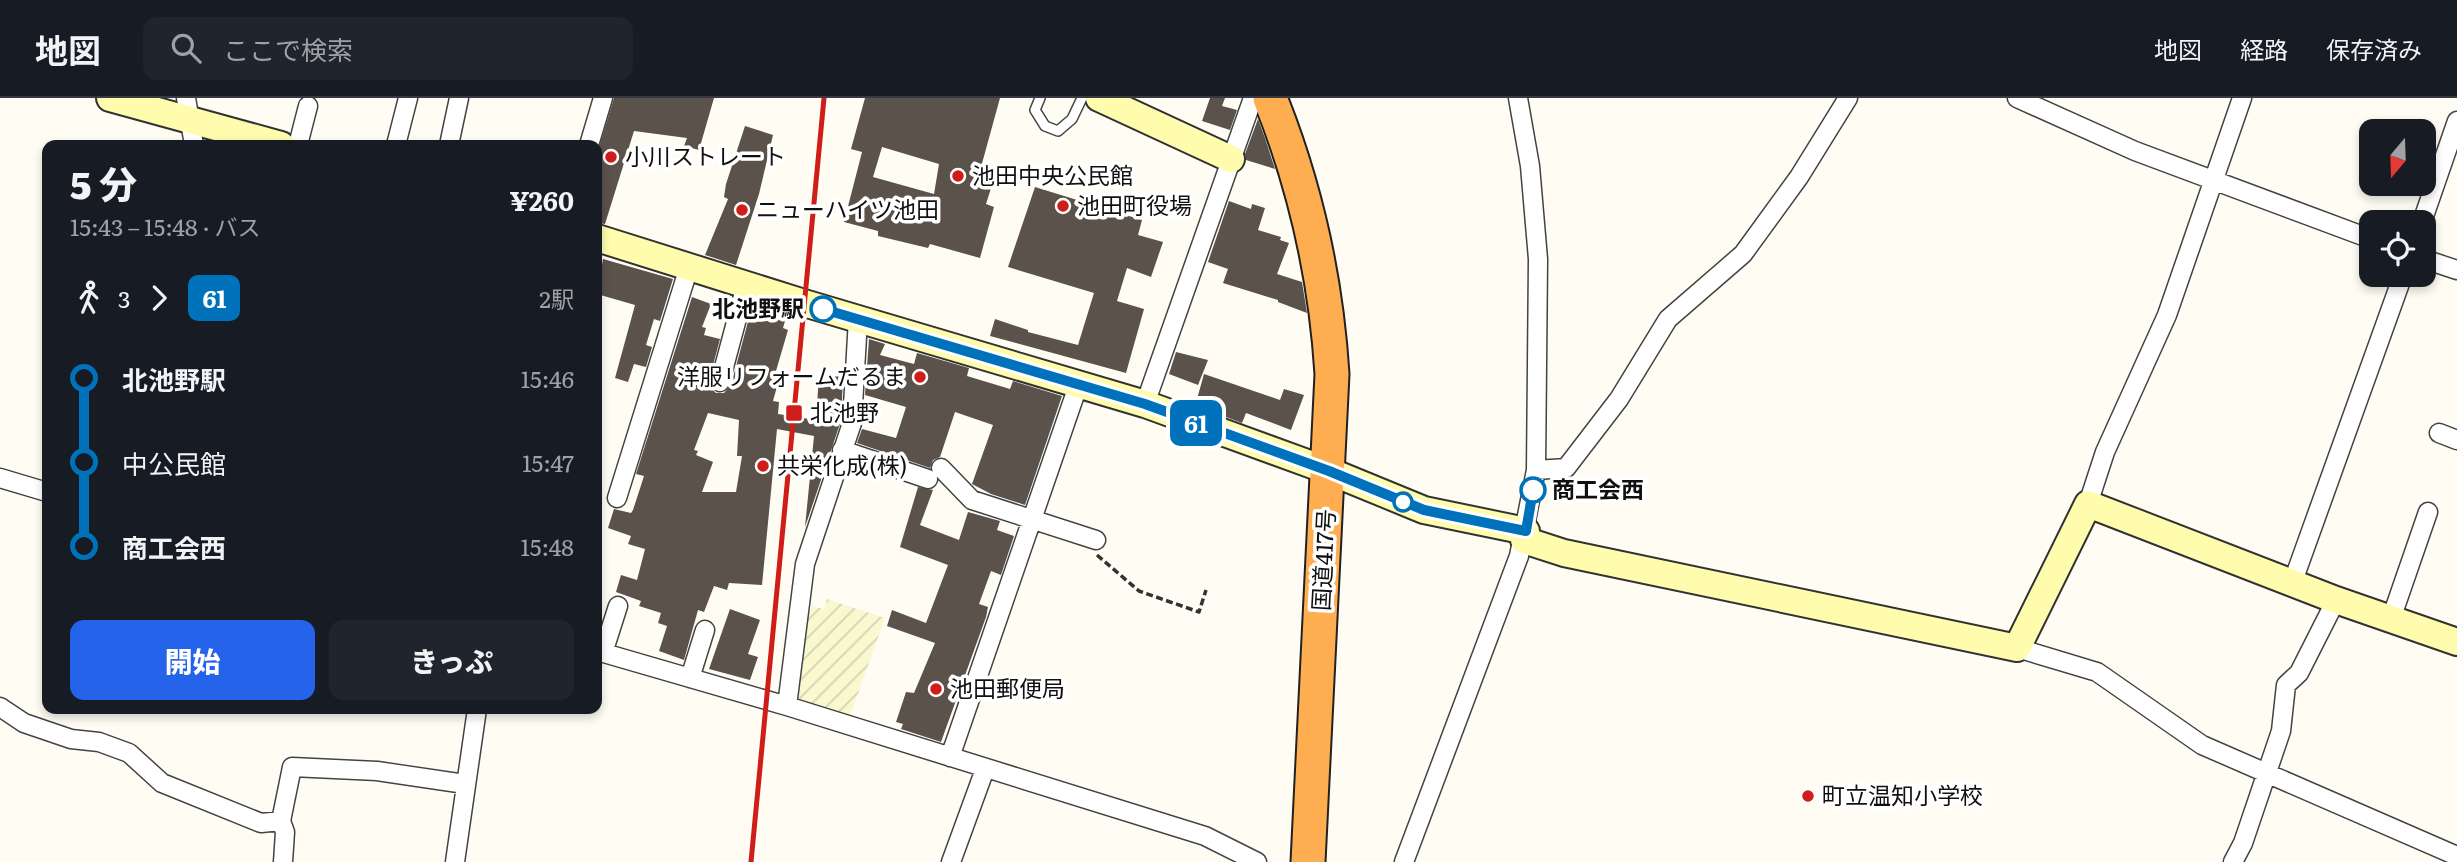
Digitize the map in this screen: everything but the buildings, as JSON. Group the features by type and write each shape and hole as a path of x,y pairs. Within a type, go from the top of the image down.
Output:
{"highway":[{"name":"国道417号","path":"1270,98 1293,157 1318,249 1328,312 1332,374 1308,862"}],"street":[{"path":"110,98 262,140"},
{"path":"397,140 408,98"},
{"path":"450,140 459,98"},
{"path":"590,140 603,98"},
{"path":"1099,98 1231,159"},
{"path":"1145,404 1253,98"},
{"path":"1404,862 1525,536 1536,470 1538,259 1530,166 1518,98"},
{"path":"1536,470 1566,468 1619,399 1668,318 1743,254 1799,177 1848,98"},
{"path":"2017,98 2124,147 2359,235"},
{"path":"2017,648 2088,505 2105,452 2167,315 2211,180 2242,98"},
{"path":"299,140 308,106"},
{"path":"2426,210 2457,121"},
{"path":"602,240 1145,404 1329,471 1424,510 1525,536 1564,554 2017,648 2097,671 2202,745 2450,857"},
{"path":"2436,263 2457,271"},
{"path":"617,498 690,267"},
{"path":"720,382 746,285"},
{"path":"2292,584 2399,287"},
{"path":"787,706 805,564 852,423 858,319"},
{"path":"950,757 1079,383"},
{"path":"2439,433 2457,440"},
{"path":"842,450 935,473 972,500 1092,539"},
{"path":"0,478 42,491"},
{"path":"2088,505 2292,584 2457,642"},
{"path":"2391,619 2428,512"},
{"path":"2233,862 2243,843 2281,731 2282,701 2286,685 2299,673 2336,600"},
{"path":"602,647 618,606"},
{"path":"690,678 705,630"},
{"path":"602,653 787,706 1205,836 1257,862"},
{"path":"0,707 24,723 71,739 99,742 129,753 162,783 261,823 281,821"},
{"path":"455,862 476,714"},
{"path":"283,862 285,832 281,821 292,767 377,771 465,784"},
{"path":"951,862 985,769"}],"lane":[{"path":"1040,98 1035,110 1045,125 1058,131 1072,119 1082,98"}],"path":[{"path":"1092,539 1087,546 1139,591 1199,612 1206,590"}],"green space":[{"path":"827,599 885,618 850,716 798,699 793,692 804,613 810,613 812,606 824,609"}],"railway":[{"path":"751,862 824,98"}],"bus line":[{"name":"61","path":"823,309 1145,404 1329,471 1424,510 1526,531 1533,490"}],"place":[{"name":"小川ストレート","path":"611,157"},
{"name":"池田中央公民館","path":"958,176"},
{"name":"池田町役場","path":"1063,206"},
{"name":"ニューハイツ池田","path":"742,210"},
{"name":"北池野駅","path":"823,309"},
{"name":"洋服リフォームだるま","path":"920,377"},
{"name":"北池野","path":"794,413"},
{"name":"共栄化成(株)","path":"763,466"},
{"name":"商工会西","path":"1533,490"},
{"name":"池田郵便局","path":"936,689"},
{"name":"町立温知小学校","path":"1808,796"}]}
